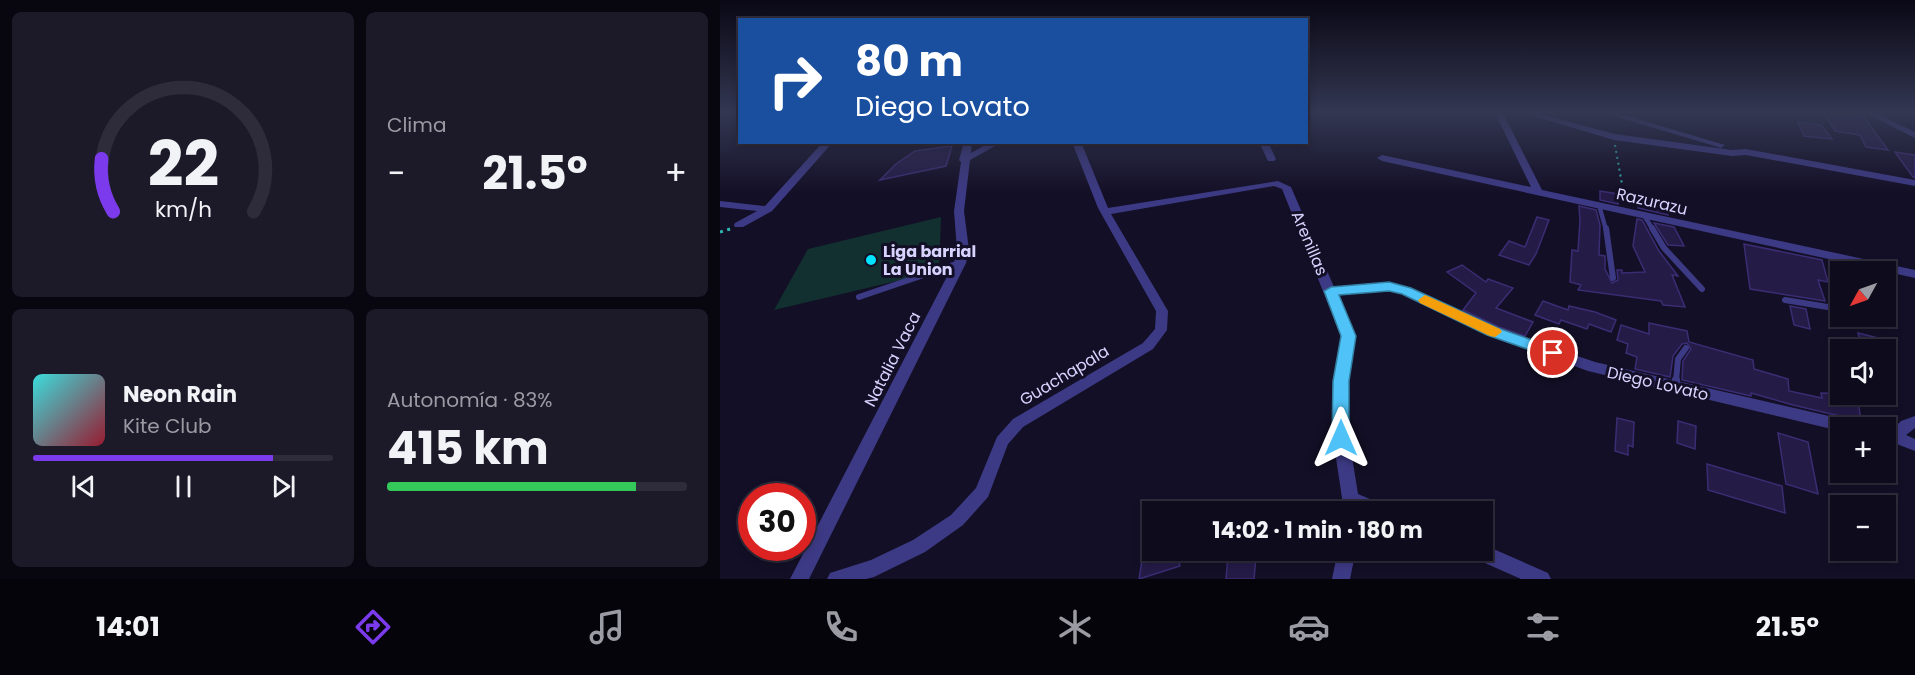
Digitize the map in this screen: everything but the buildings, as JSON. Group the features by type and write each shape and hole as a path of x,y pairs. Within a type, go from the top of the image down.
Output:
{"street":[{"path":"1512,140 1537,190"},
{"path":"1636,140 1732,153 1746,152"},
{"path":"1704,140 1746,152 1915,183"},
{"path":"739,225 768,209 826,144"},
{"name":"Natalia Vaca","path":"799,579 960,263 963,250 959,211 968,144"},
{"path":"964,160 994,144"},
{"name":"Guachapala","path":"836,579 874,568 920,546 957,520 982,492 1002,441 1018,423 1148,346 1161,330 1162,311 1105,212 1083,165 1077,144"},
{"path":"1264,144 1270,159"},
{"name":"Razurazu","path":"1382,158 1915,274"},
{"name":"Arenillas","path":"1105,212 1275,183 1286,187 1348,336 1341,381 1341,438 1349,501"},
{"path":"720,204 768,209"},
{"name":"Diego Lovato","path":"1331,291 1389,286 1407,291 1493,332 1593,367 1830,422"},
{"path":"1896,431 1915,422"},
{"path":"1896,437 1915,445"},
{"path":"1493,558 1542,579"},
{"path":"1341,579 1345,561"}],"lane":[{"path":"1599,205 1609,240 1613,278"},
{"path":"1644,215 1664,248 1702,289"},
{"path":"859,297 960,263"},
{"path":"1785,300 1830,307"},
{"path":"1676,387 1678,359 1686,348"}],"path":[{"path":"1614,140 1626,212"}],"green space":[{"name":"Liga barrial La Union","path":"941,217 939,271 774,310 808,249"}],"slow traffic":[{"path":"1425,300 1495,332"}],"place":[{"name":"Liga barrial La Union","path":"871,260"}],"route":[{"path":"1341,438 1341,381 1348,336 1331,291 1372,286 1389,286 1407,291 1493,332 1553,353"}]}
